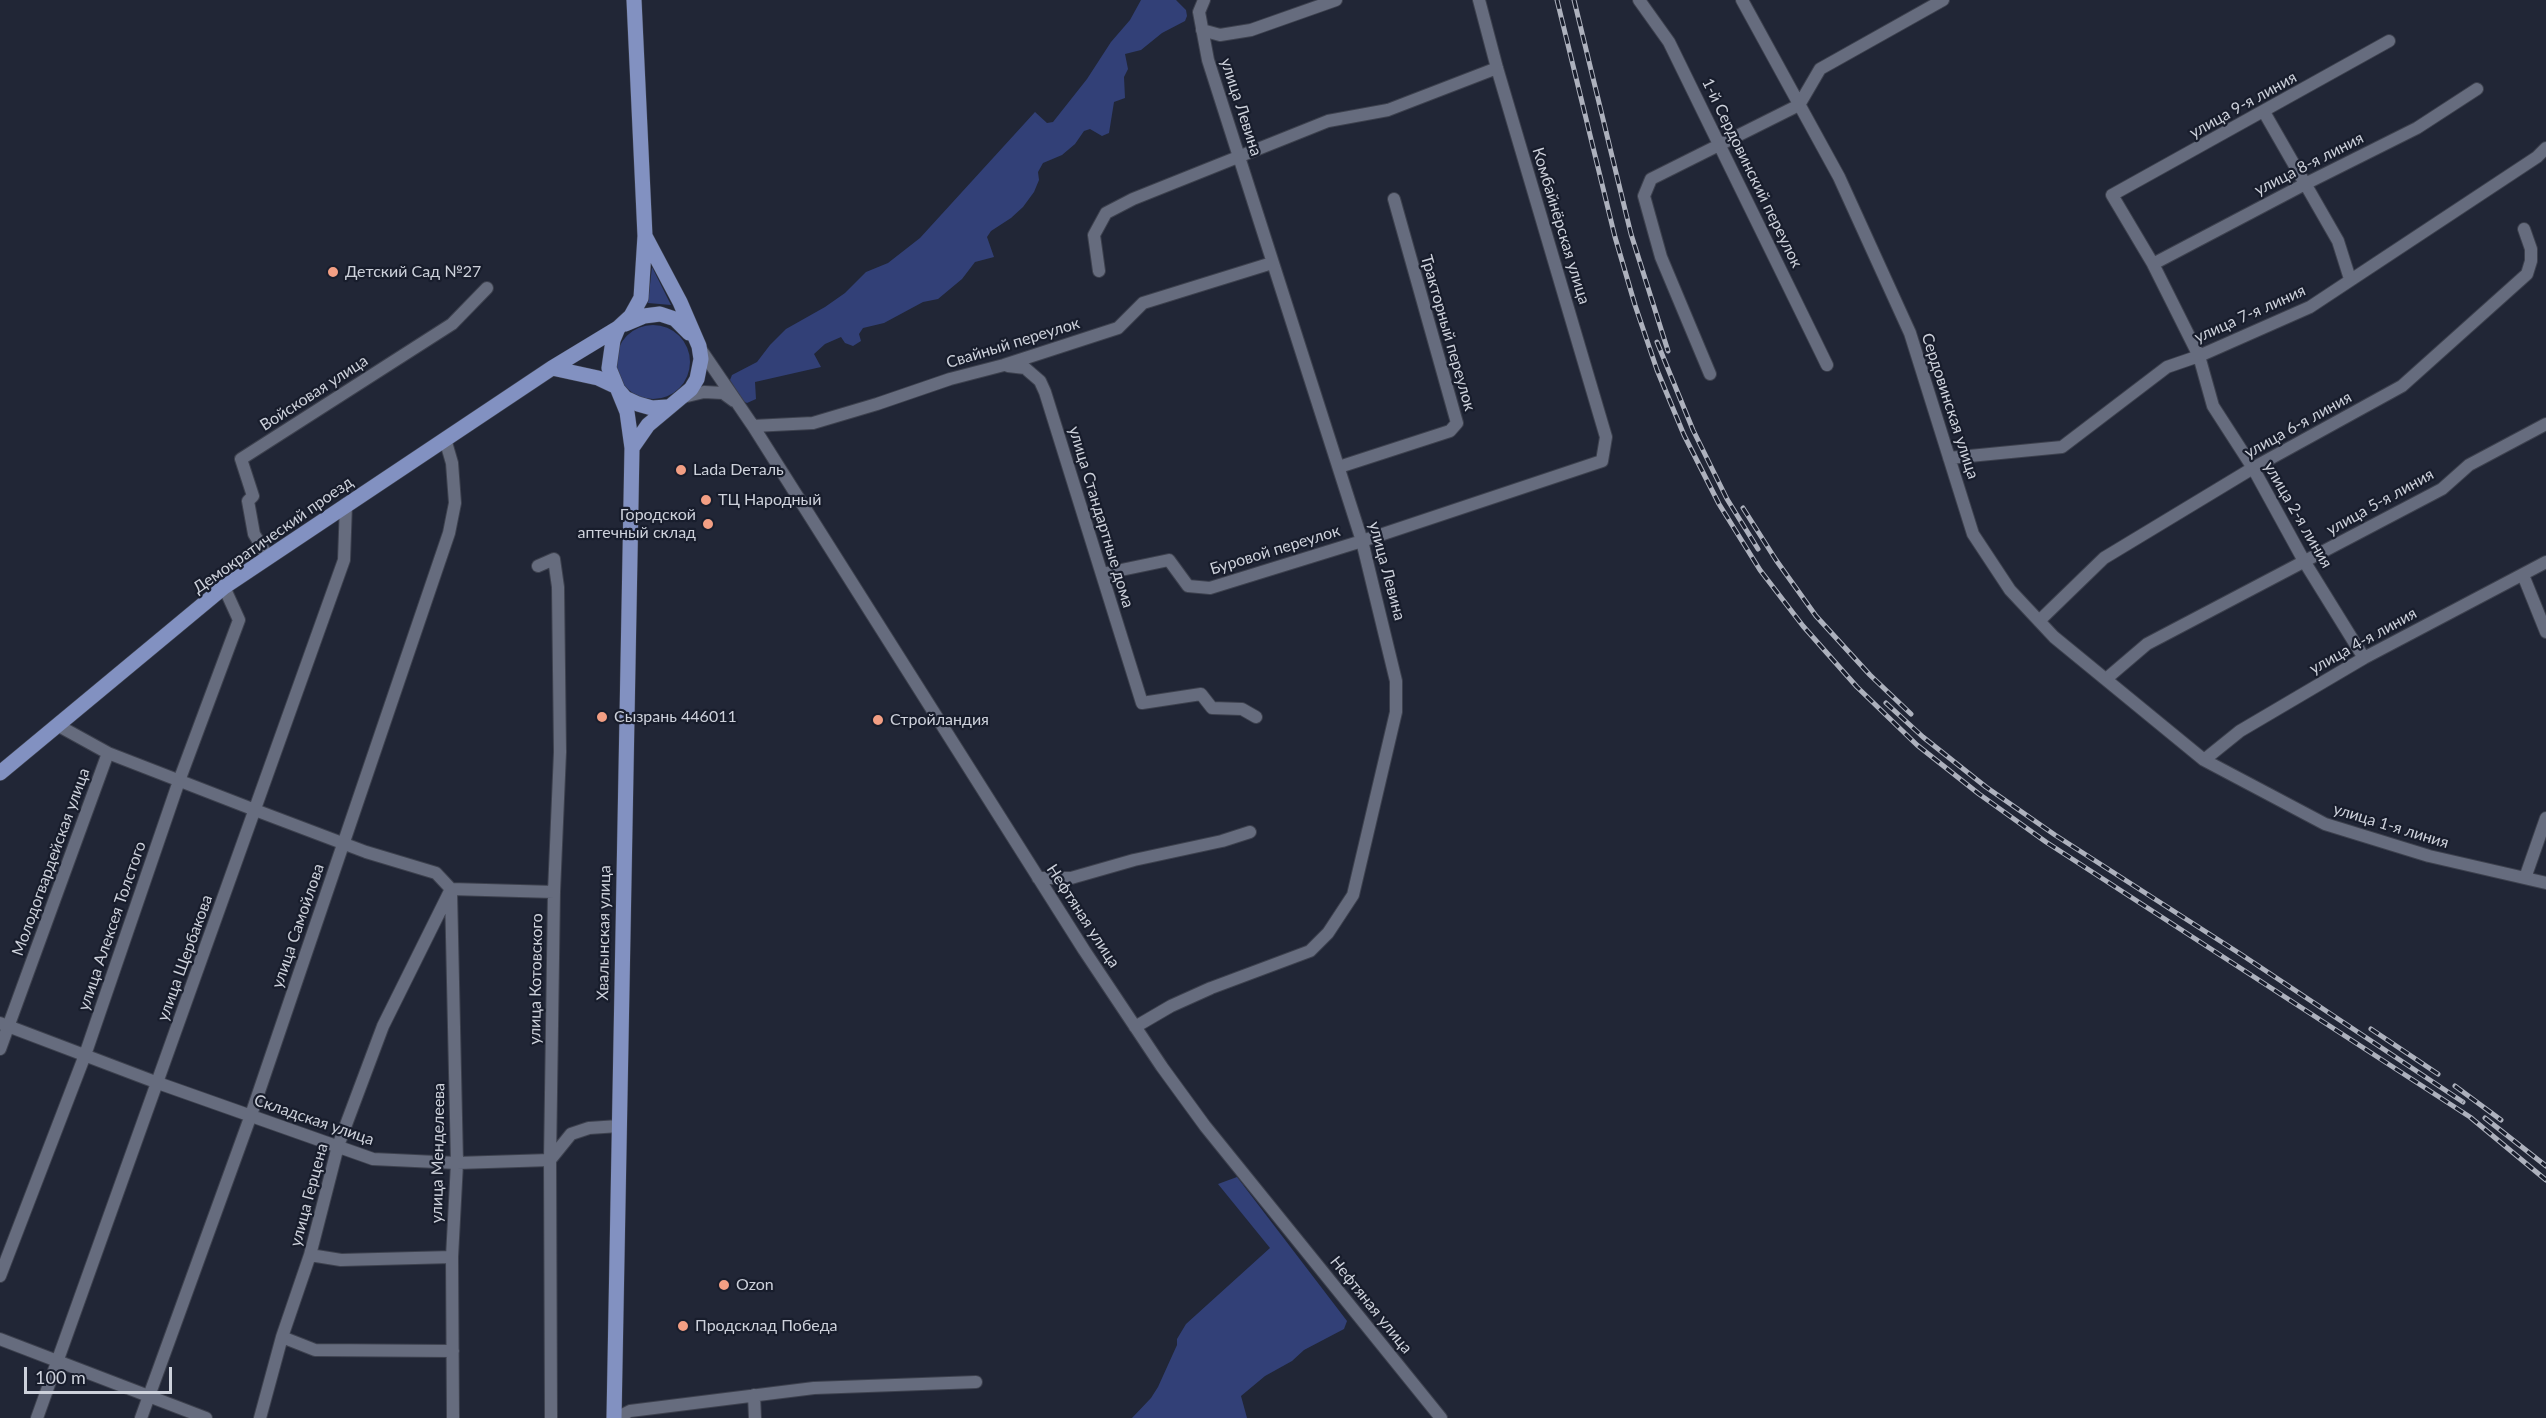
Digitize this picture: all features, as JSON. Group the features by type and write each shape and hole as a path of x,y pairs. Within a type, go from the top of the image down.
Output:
{"main road":[{"path":"617,388 609,368 610,354 620,327 631,316 641,298 645,236 634,2"},
{"path":"632,448 648,426 667,407 683,397 697,379 701,359 697,342 645,236"},
{"path":"620,327 644,316 660,314 675,319 697,342"},
{"name":"Демократический проезд","path":"0,773 224,587 552,368 620,327"},
{"path":"552,368 598,378 617,388 638,404 652,408 667,407"},
{"name":"Хвалынская улица","path":"615,1418 632,448 627,412 617,388"}],"street":[{"name":"улица Левина","path":"1135,1027 1171,1006 1211,988 1310,951 1328,933 1353,895 1395,712 1396,681 1362,541 1208,60 1199,12 1204,0"},
{"path":"1202,30 1220,35 1251,30 1336,0"},
{"name":"Комбайнёрская улица","path":"1479,0 1606,437 1602,461"},
{"name":"1-й Сердовинский переулок","path":"1639,0 1669,42 1827,365"},
{"name":"Сердовинская улица","path":"1743,0 1839,177 1910,333 1973,534 2010,590 2054,637 2204,760"},
{"path":"1710,374 1661,257 1644,196 1651,179 1798,105 1820,69 1943,0"},
{"name":"улица 9-я линия","path":"2112,195 2389,41"},
{"path":"1099,271 1094,236 1106,213 1133,199 1328,121 1388,110 1497,68"},
{"name":"улица 8-я линия","path":"2154,264 2417,128 2477,88"},
{"path":"2264,112 2338,241 2350,279"},
{"name":"улица 7-я линия","path":"1949,458 2062,447 2167,367 2199,356 2310,307 2528,163 2546,148"},
{"name":"улица 2-я линия","path":"2112,195 2154,264 2199,356 2213,406 2253,468 2304,561 2364,658"},
{"name":"Тракторный переулок","path":"1339,467 1450,431 1456,423 1394,199"},
{"name":"улица 6-я линия","path":"2039,621 2104,558 2253,468 2402,386 2527,274 2531,261 2531,249 2524,230"},
{"name":"Свайный переулок","path":"753,426 813,423 950,379 1004,365 1118,328 1143,303 1272,263"},
{"name":"Войсковая улица","path":"268,557 254,534 248,501 253,496 241,459 452,324 488,288"},
{"name":"Нефтяная улица","path":"697,342 753,426 1038,878 1135,1027 1205,1126 1441,1418"},
{"name":"улица Стандартные дома","path":"1004,365 1025,368 1040,381 1142,703 1201,694 1212,708 1242,710 1256,717"},
{"path":"683,397 704,392 723,393 737,403"},
{"name":"улица 5-я линия","path":"2106,679 2148,644 2442,489 2469,465 2546,424"},
{"name":"улица Самойлова","path":"141,1418 251,1115 449,533 455,503 452,463 445,440"},
{"name":"Буровой переулок","path":"1102,574 1169,560 1188,586 1210,588 1362,541 1602,461"},
{"name":"улица Щербакова","path":"37,1418 344,560 346,504"},
{"name":"улица Котовского","path":"538,566 554,560 558,587 560,752 554,892 550,1160 551,1418"},
{"name":"улица 4-я линия","path":"2204,760 2240,730 2364,658 2546,562"},
{"path":"2523,575 2546,632"},
{"name":"улица Алексея Толстого","path":"0,1276 85,1055 179,781 239,620 224,587"},
{"path":"59,726 108,753 179,781 344,844 436,873 451,889 554,892"},
{"name":"Молодогвардейская улица","path":"0,1049 4,1024 108,753"},
{"name":"улица 1-я линия","path":"2204,760 2325,824 2429,856 2546,882"},
{"path":"2525,878 2546,818"},
{"path":"1038,878 1071,878 1250,832"},
{"name":"улица Герцена","path":"260,1418 282,1337 310,1255 338,1146 384,1026 451,889"},
{"name":"улица Менделеева","path":"451,889 457,1163 452,1257 453,1418"},
{"name":"Складская улица","path":"4,1024 158,1083 373,1159 457,1163 550,1160"},
{"path":"550,1160 571,1134 589,1128 619,1126"},
{"path":"310,1255 341,1260 452,1257"},
{"path":"282,1337 315,1350 453,1351"},
{"path":"0,1339 206,1418"},
{"path":"615,1418 630,1411 814,1388 976,1382"},
{"path":"754,1395 754,1418"}],"shaded area":[{"path":"1141,0 1176,0 1186,10 1185,21 1162,33 1141,50 1125,54 1128,69 1124,77 1125,98 1114,102 1109,133 1102,136 1090,129 1084,131 1075,144 1062,155 1043,163 1038,172 1039,180 1034,192 1023,207 991,231 987,237 994,257 975,262 962,279 938,299 923,302 884,323 863,328 859,334 861,341 853,346 845,343 841,337 825,344 814,354 821,367 755,382 756,399 747,403 743,401 730,380 732,375 757,362 786,329 825,307 845,293 866,272 888,263 920,238 1035,112 1047,123 1053,122 1087,79 1111,42 1130,20"},
{"path":"652,267 671,305 648,303"},
{"path":"646,325 660,325 674,331 684,341 690,355 690,369 684,383 674,393 660,399 646,399 632,393 622,383 616,369 616,355 622,341 632,331"},
{"path":"1237,1177 1347,1321 1344,1329 1304,1350 1292,1361 1265,1376 1241,1396 1247,1418 1132,1418 1158,1387 1177,1345 1177,1339 1186,1324 1270,1248 1218,1184"}],"railway":[{"path":"1557,0 1615,237 1657,370 1684,435 1719,504 1760,570 1803,626 1857,687 1917,745 1979,794 2046,842 2470,1117 2546,1180"},
{"path":"1574,0 1631,234 1668,351"},
{"path":"1657,342 1693,430 1727,499 1758,549"},
{"path":"1743,508 1816,616 1870,675 1911,714"},
{"path":"1886,703 1923,737 1986,787 2055,835 2242,955 2463,1102"},
{"path":"2371,1029 2438,1074"},
{"path":"2455,1086 2501,1120"},
{"path":"2485,1118 2546,1166"}],"place":[{"name":"Детский Сад №27","path":"333,272"},
{"name":"Lada Dеталь","path":"681,470"},
{"name":"ТЦ Народный","path":"706,500"},
{"name":"Городской аптечный склад","path":"708,524"},
{"name":"Сызрань 446011","path":"602,717"},
{"name":"Стройландия","path":"878,720"},
{"name":"Ozon","path":"724,1285"},
{"name":"Продсклад Победа","path":"683,1326"}]}
